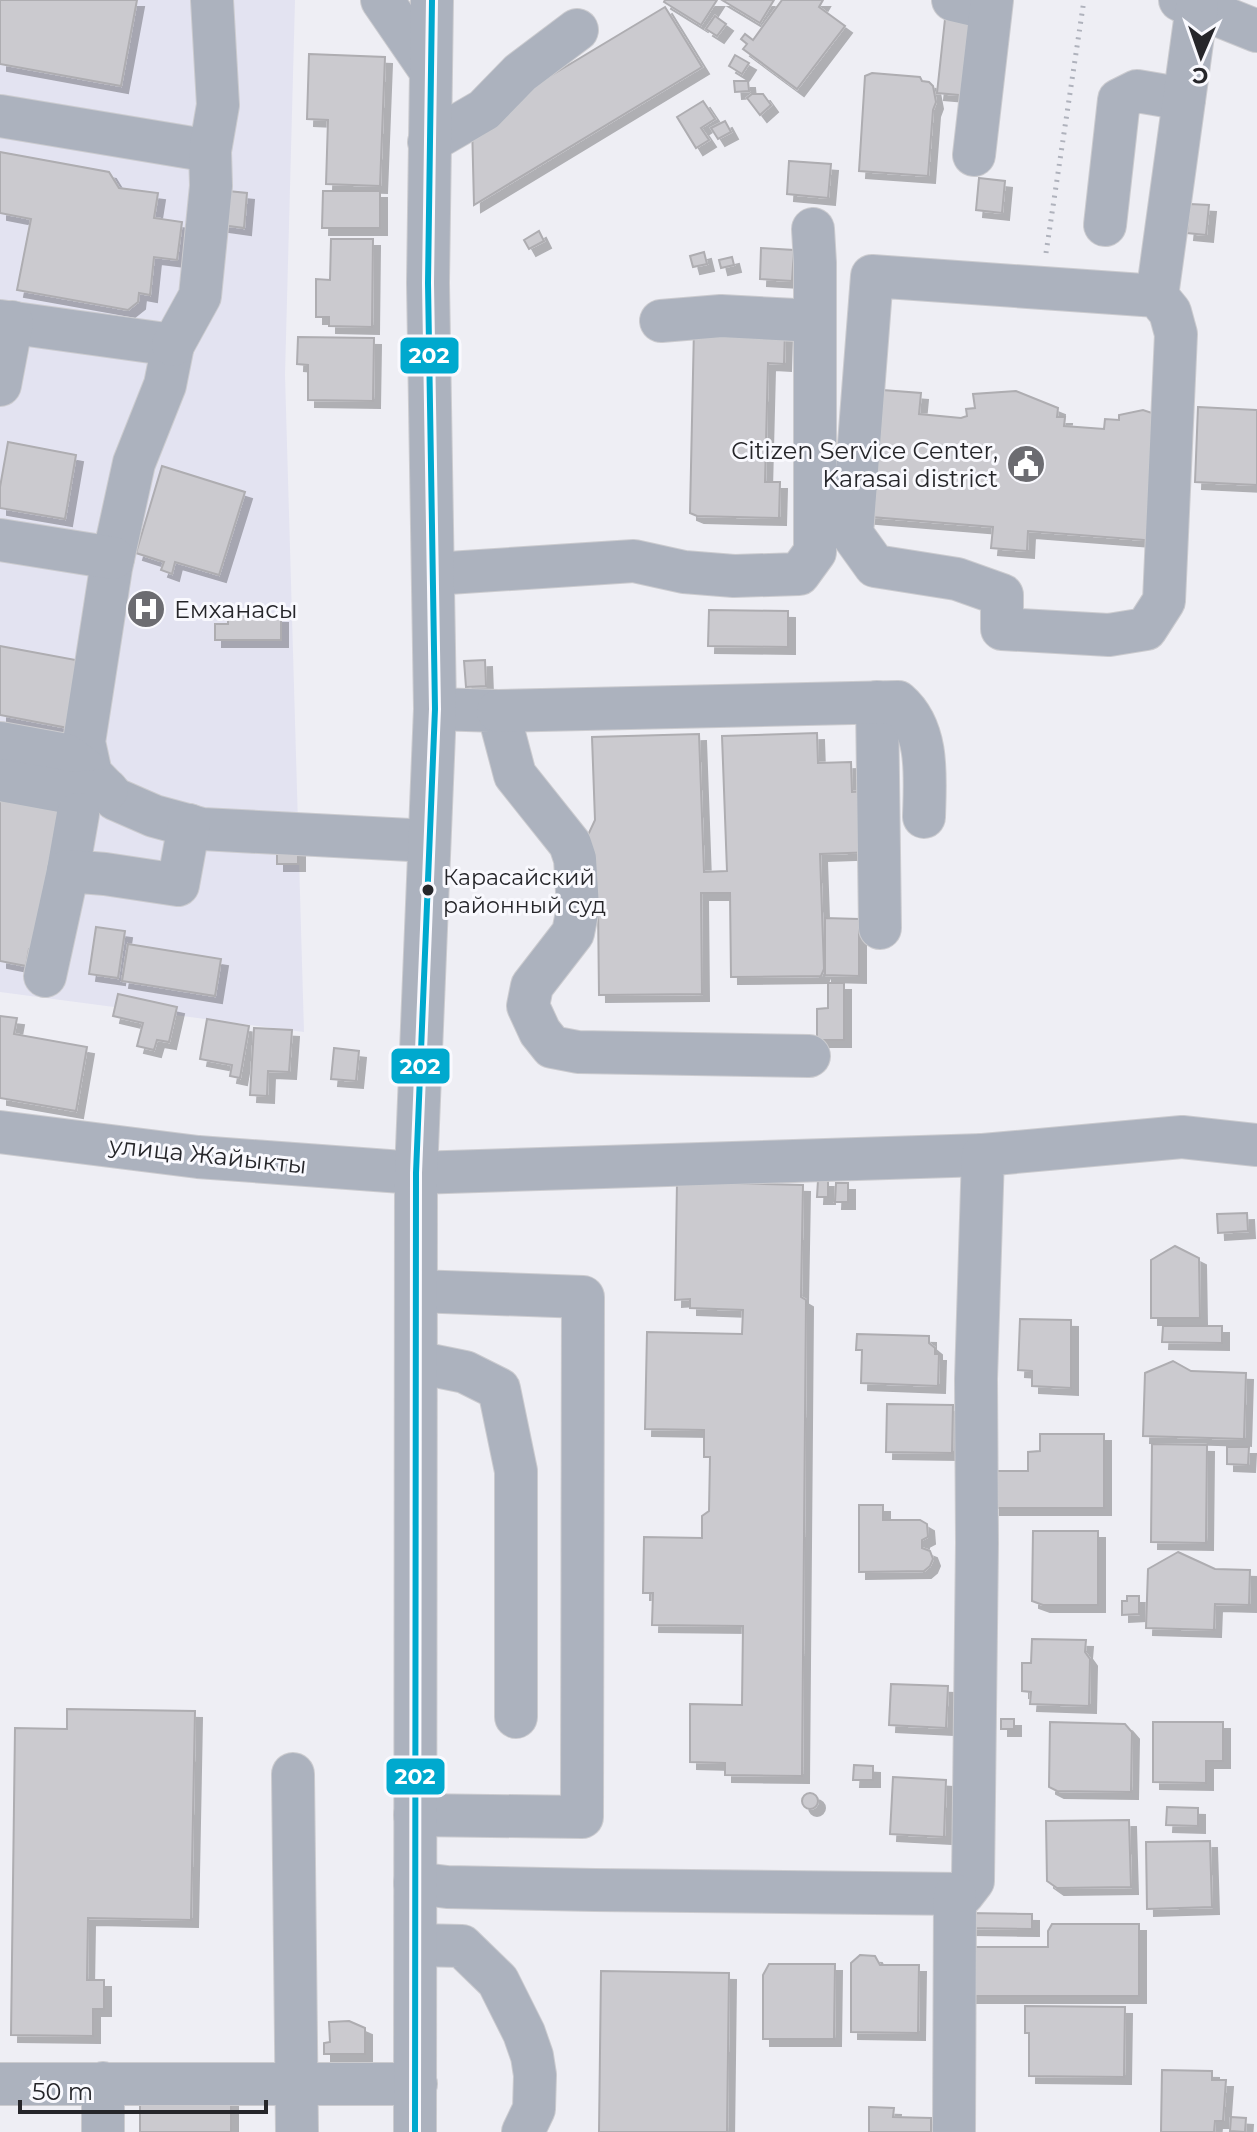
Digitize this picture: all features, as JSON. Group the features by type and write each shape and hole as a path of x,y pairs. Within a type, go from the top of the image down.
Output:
{"street":[{"path":"45,976 68,871 92,793 84,742 113,558 134,463 165,385 173,345 200,296 211,186 210,151 218,105 212,0"},
{"path":"382,0 430,70"},
{"path":"415,2132 416,1173 435,709 428,283 432,0"},
{"path":"953,0 970,4 990,0 974,155"},
{"path":"1157,296 1184,99 1188,3 1257,31"},
{"path":"429,142 484,110 520,73 577,30"},
{"path":"1105,225 1119,100 1137,91 1184,99"},
{"path":"0,116 210,151"},
{"path":"433,574 634,561 684,572 734,576 799,574 815,552 813,229"},
{"path":"872,276 1157,296 1170,312 1176,334 1164,601 1146,629 1109,635 1002,629 1002,595 957,579 875,566 852,534 872,276"},
{"path":"661,321 721,316 815,321"},
{"path":"0,385 6,322 173,345"},
{"path":"0,540 113,558"},
{"path":"877,702 880,928"},
{"path":"435,709 498,711 898,702 918,729 925,786 924,817"},
{"path":"498,711 515,775 570,844 575,859 578,908 573,933 532,986 528,1006 540,1032 552,1047 578,1052 809,1056"},
{"path":"0,743 66,755 92,793"},
{"path":"0,780 72,793 92,793 154,816 202,829 429,841"},
{"path":"68,871 178,885 189,825"},
{"name":"улица Жайыкты","path":"0,1132 198,1157 416,1173 983,1155 1182,1137 1257,1145"},
{"path":"415,1883 447,1887 595,1890 963,1894 973,1881 976,1379 983,1155"},
{"path":"415,1815 582,1817 585,1491 583,1297 416,1291"},
{"path":"416,1362 465,1372 499,1389 516,1471 516,1717"},
{"path":"293,1774 297,2132"},
{"path":"954,2132 955,1895"},
{"path":"416,1945 462,1946 498,1981 532,2056 534,2109 523,2132"},
{"path":"103,2083 103,2132"},
{"path":"0,2084 416,2084"}],"path":[{"path":"1041,286 1084,0"}],"shaded area":[{"name":"Емханасы","path":"0,0 295,0 285,375 304,1032 0,992"}],"building":[{"path":"0,0 137,0 121,86 0,64"},
{"path":"665,0 717,0 701,25"},
{"path":"722,0 774,0 760,23"},
{"path":"782,0 823,0 819,7 845,26 797,89 743,49 747,44 741,39 745,34 753,40"},
{"path":"665,7 702,67 474,205 472,123"},
{"path":"715,16 726,24 717,36 706,29"},
{"path":"945,19 978,22 970,96 937,93"},
{"path":"309,54 385,57 380,186 326,184 328,120 307,119"},
{"path":"735,55 749,63 742,74 729,66"},
{"path":"872,73 920,77 933,86 936,102 928,176 859,171 865,76"},
{"path":"734,81 748,81 749,91 735,92"},
{"path":"752,94 763,94 771,105 760,115 747,98"},
{"path":"703,101 715,119 701,128 709,140 696,148 677,117"},
{"path":"725,121 731,132 718,139 711,128"},
{"path":"0,152 109,172 119,188 158,193 154,218 182,222 177,260 154,257 150,295 139,293 138,302 128,310 17,290 31,219 0,213"},
{"path":"789,161 831,164 828,198 787,194"},
{"path":"979,178 1005,181 1002,213 976,210"},
{"path":"218,190 247,193 244,228 214,224"},
{"path":"323,191 380,191 380,228 322,228"},
{"path":"1190,204 1209,205 1206,235 1187,233"},
{"path":"539,231 544,241 529,249 524,240"},
{"path":"331,239 373,239 372,327 329,326 329,317 316,317 316,279 330,280"},
{"path":"761,248 794,250 792,281 760,279"},
{"path":"704,252 707,264 693,267 690,256"},
{"path":"732,257 734,265 721,268 719,260"},
{"path":"694,328 785,330 784,364 768,363 765,482 780,482 779,518 697,516 690,513"},
{"path":"298,337 374,338 373,401 308,400 308,365 297,364"},
{"path":"869,389 921,393 919,414 961,418 967,416 966,409 975,408 973,394 1016,391 1058,408 1057,417 1065,417 1064,426 1104,429 1105,419 1119,420 1119,415 1143,410 1167,418 1157,541 1028,531 1027,551 991,548 993,527 859,516"},
{"path":"1198,407 1257,410 1257,485 1195,482"},
{"path":"8,442 76,455 65,519 0,508 0,487"},
{"path":"162,466 245,492 219,575 175,562 172,574 161,570 164,562 136,553"},
{"path":"709,610 788,611 788,647 708,646"},
{"path":"228,615 281,616 281,640 215,640 215,624 228,624"},
{"path":"0,646 81,661 68,728 0,715"},
{"path":"485,660 486,686 466,687 464,661"},
{"path":"817,733 818,763 851,762 852,792 873,791 876,852 820,854 824,969 821,976 731,977 730,893 701,893 702,994 599,995 598,903 581,850 595,820 592,737 699,734 704,872 727,871 722,736"},
{"path":"0,797 63,807 38,950 29,949 26,966 0,961"},
{"path":"277,842 298,843 298,864 277,864"},
{"path":"825,918 859,919 859,976 825,975"},
{"path":"96,927 125,931 118,978 89,974"},
{"path":"128,944 221,959 215,996 122,981"},
{"path":"828,983 844,983 844,1040 817,1040 817,1009 828,1008"},
{"path":"118,994 177,1007 169,1042 157,1040 154,1050 137,1046 143,1023 113,1016"},
{"path":"0,1016 17,1018 14,1034 87,1047 76,1111 0,1098"},
{"path":"207,1019 249,1026 240,1078 230,1076 232,1065 200,1059"},
{"path":"254,1028 292,1030 289,1072 268,1071 267,1096 250,1095"},
{"path":"334,1048 359,1051 356,1081 331,1079"},
{"path":"818,1180 828,1180 828,1197 817,1197"},
{"path":"677,1182 803,1185 801,1297 806,1300 802,1776 725,1775 725,1763 690,1762 690,1704 742,1705 743,1626 652,1625 653,1593 643,1593 644,1537 702,1538 702,1516 709,1511 710,1457 704,1457 704,1430 645,1429 647,1332 742,1334 743,1310 690,1308 690,1299 675,1300"},
{"path":"836,1183 848,1183 848,1202 835,1202"},
{"path":"1247,1213 1248,1231 1218,1233 1217,1214"},
{"path":"1175,1246 1199,1258 1200,1318 1151,1318 1151,1260"},
{"path":"1020,1319 1071,1320 1071,1388 1032,1386 1032,1371 1018,1370"},
{"path":"1163,1326 1222,1326 1222,1343 1162,1342"},
{"path":"857,1334 929,1336 935,1354 939,1354 938,1386 861,1383 862,1350 856,1350"},
{"path":"1173,1361 1191,1371 1246,1373 1244,1439 1143,1436 1145,1373"},
{"path":"887,1404 953,1405 952,1453 886,1452"},
{"path":"1040,1434 1104,1434 1104,1508 993,1508 993,1471 1028,1471 1028,1452 1040,1451"},
{"path":"1152,1444 1207,1445 1206,1543 1151,1542"},
{"path":"1227,1447 1249,1447 1248,1465 1227,1464"},
{"path":"859,1505 883,1505 883,1520 920,1520 927,1524 928,1537 922,1540 922,1548 930,1551 933,1559 930,1566 924,1571 859,1572"},
{"path":"1033,1531 1098,1531 1098,1605 1043,1605 1032,1601"},
{"path":"1178,1552 1215,1569 1250,1570 1249,1605 1215,1604 1214,1630 1146,1628 1148,1569"},
{"path":"1127,1596 1139,1596 1139,1614 1122,1615 1122,1601 1127,1601"},
{"path":"1032,1639 1086,1640 1085,1652 1090,1659 1089,1706 1030,1704 1031,1692 1022,1691 1022,1663 1031,1663"},
{"path":"891,1684 948,1686 946,1728 889,1725"},
{"path":"67,1709 195,1711 191,1920 88,1918 87,1980 104,1980 104,2009 93,2009 93,2036 11,2035 15,1728 67,1729"},
{"path":"1001,1719 1014,1719 1014,1729 1001,1729"},
{"path":"1050,1722 1125,1724 1132,1732 1131,1792 1057,1791 1049,1787"},
{"path":"1153,1722 1223,1722 1223,1761 1206,1761 1206,1783 1153,1782"},
{"path":"854,1765 873,1766 873,1780 853,1780"},
{"path":"893,1777 946,1780 944,1837 890,1834"},
{"path":"810,1793 816,1795 816,1807 810,1809 804,1807 802,1801 804,1795"},
{"path":"1167,1807 1198,1808 1198,1826 1166,1825"},
{"path":"1129,1820 1131,1887 1057,1888 1047,1881 1046,1821"},
{"path":"1210,1841 1212,1907 1147,1909 1146,1842"},
{"path":"966,1913 1032,1914 1032,1929 966,1928"},
{"path":"1052,1924 1139,1924 1139,1996 968,1996 968,1947 1048,1947 1048,1931"},
{"path":"860,1955 875,1956 880,1965 919,1965 918,2033 851,2032 851,1963"},
{"path":"769,1964 835,1964 834,2039 763,2039 763,1975"},
{"path":"601,1971 729,1973 727,2132 599,2132"},
{"path":"1025,2006 1125,2007 1124,2077 1029,2076 1029,2033 1025,2033"},
{"path":"349,2021 365,2028 365,2054 324,2054 324,2043 330,2042 329,2022"},
{"path":"1162,2070 1212,2071 1212,2080 1226,2080 1223,2121 1215,2121 1214,2132 1161,2132"},
{"path":"140,2089 231,2090 231,2132 140,2132"},
{"path":"869,2107 894,2108 893,2117 931,2118 931,2132 869,2132"},
{"path":"1231,2117 1246,2118 1245,2132 1230,2131"}],"transit line":[{"name":"202","path":"415,2132 416,1173 435,709 428,283 432,0"}],"place":[{"name":"Citizen Service Center, Karasai district","path":"1026,464"},
{"name":"Емханасы","path":"146,609"},
{"name":"Карасайский районный суд","path":"428,890"}]}
